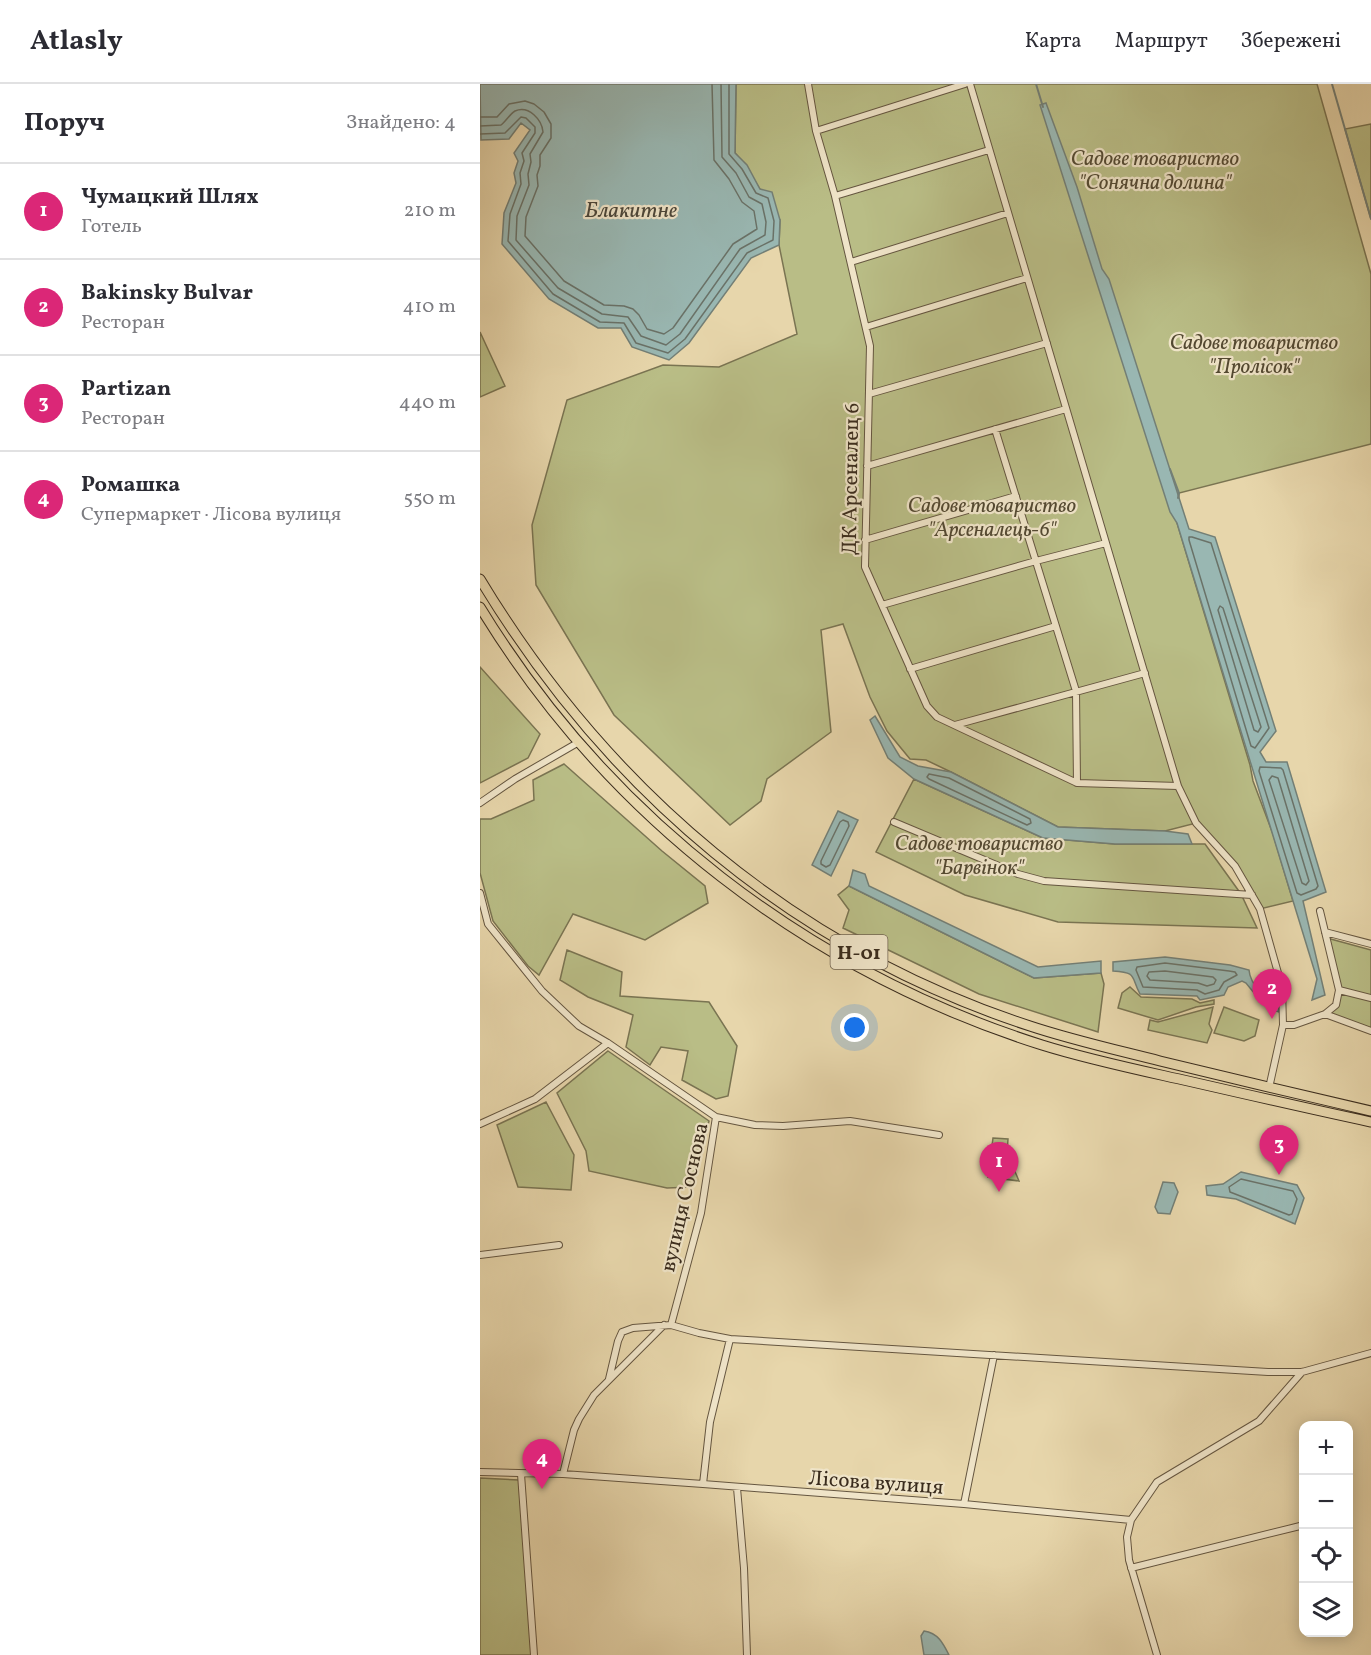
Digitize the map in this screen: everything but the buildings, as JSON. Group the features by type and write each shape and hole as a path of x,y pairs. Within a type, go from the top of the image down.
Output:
{"main road":[{"name":"Н-01","path":"480,579 510,629 571,711 630,776 706,848 757,887 818,927 860,952 935,990 1030,1027 1269,1088 1371,1111"},
{"name":"Н-01","path":"480,607 520,667 579,742 659,825 724,881 831,952 921,999 986,1026 1043,1045 1098,1060 1371,1122"}],"street":[{"name":"ДК Арсеналец 6","path":"808,84 816,131 835,196 870,346 865,567 927,706 937,717 1077,783 1178,786"},
{"path":"816,131 965,84"},
{"path":"970,84 1178,786 1196,823 1235,866 1260,909 1282,987 1283,1025 1269,1088"},
{"path":"835,196 989,150"},
{"path":"851,262 1008,213"},
{"path":"866,327 1027,278"},
{"path":"869,394 1047,343"},
{"path":"867,466 1066,409"},
{"path":"995,429 1076,691 1077,783"},
{"path":"866,540 1016,496"},
{"path":"882,605 1106,543"},
{"path":"910,669 1056,626"},
{"path":"954,725 1145,673"},
{"path":"480,803 515,779 579,742"},
{"path":"894,822 1018,874 1044,881 1251,895"},
{"path":"480,893 488,924 542,991 579,1026 608,1043 716,1117"},
{"path":"1283,1025 1294,1025 1324,1014 1336,1005 1340,990 1320,911"},
{"path":"1325,933 1371,944"},
{"path":"1340,990 1371,998"},
{"path":"1324,1014 1371,1031"},
{"path":"480,1124 535,1099 608,1043"},
{"name":"вулиця Соснова","path":"668,1325 701,1213 716,1117 754,1125 783,1126 850,1121 939,1135"},
{"path":"480,1255 559,1245"},
{"path":"563,1474 579,1419 594,1395 668,1325"},
{"path":"609,1379 622,1332 633,1328 668,1325 730,1339 1268,1372 1302,1372 1371,1353"},
{"path":"703,1484 710,1422 730,1339"},
{"path":"964,1504 994,1355"},
{"path":"1157,1655 1131,1568 1127,1537 1131,1520 1157,1482 1259,1422 1302,1372"},
{"name":"Лісова вулиця","path":"480,1472 563,1474 703,1484 964,1504 1131,1520"},
{"path":"522,1474 534,1655"},
{"path":"737,1488 744,1568 747,1655"},
{"path":"1131,1568 1299,1526"}],"green space":[{"path":"736,84 1317,84 1371,274 1371,444 1179,493 1177,523 1253,781 1273,834 1293,901 1260,909 1235,866 1196,823 1165,831 1058,827 926,760 910,759 887,731 870,697 843,624 821,630 831,732 767,779 761,801 730,825 614,715 536,585 532,525 567,400 663,365 719,367 797,334 779,245 780,220 735,153"},
{"path":"1371,124 1371,219 1345,129"},
{"path":"480,332 505,386 480,397"},
{"path":"480,667 540,734 528,758 480,783"},
{"path":"564,764 705,886 708,903 645,940 573,914 539,975 528,966 493,921 480,873 480,819 491,819 534,800 533,780"},
{"name":"Садове товариство \"Барвінок\"","path":"914,779 1043,838 1115,844 1205,844 1241,894 1257,928 1058,922 965,895 876,852"},
{"path":"849,886 1034,978 1101,973 1104,984 1098,1032 979,994 843,928 849,910 838,895"},
{"path":"1327,938 1371,950 1371,1033 1331,1017 1339,990"},
{"path":"567,950 622,972 620,996 709,1002 737,1046 728,1096 716,1099 682,1080 688,1051 661,1047 650,1065 626,1047 633,1015 588,997 560,980"},
{"path":"1130,987 1141,997 1192,999 1200,1003 1214,1000 1214,1004 1196,1007 1158,1020 1118,1008 1122,993"},
{"path":"1213,1007 1209,1024 1212,1030 1207,1043 1148,1030 1150,1020 1158,1022"},
{"path":"1224,1007 1259,1020 1255,1036 1244,1041 1214,1033"},
{"path":"608,1051 709,1121 692,1187 667,1188 589,1171 586,1151 557,1093"},
{"path":"546,1102 574,1155 571,1190 518,1187 497,1125"},
{"path":"993,1138 1008,1139 1007,1153 1019,1181 988,1177"},
{"path":"480,1478 519,1480 533,1655 480,1655"}],"water":[{"name":"Блакитне","path":"480,84 736,84 735,153 747,165 760,189 772,192 780,220 779,245 751,258 689,343 669,360 632,347 621,328 598,328 549,299 502,244 504,213 516,183 514,173 518,161 514,153 530,130 521,123 509,139 481,140"},
{"path":"1046,103 1077,187 1102,269 1109,279 1189,529 1215,537 1276,731 1260,752 1266,762 1287,762 1326,892 1303,901 1325,995 1312,1000 1317,979 1177,523 1170,512 1040,105"},
{"path":"875,716 900,757 918,766 951,772 1058,827 1165,831 1188,834 1192,844 1115,844 1043,838 914,779 888,758 870,720"},
{"path":"838,811 858,820 831,876 812,865"},
{"path":"853,870 865,874 869,886 1038,967 1101,961 1101,973 1034,978 849,886"},
{"path":"1165,957 1230,965 1249,970 1252,981 1260,991 1269,1000 1279,1005 1279,1012 1263,1004 1242,981 1228,987 1224,995 1200,1000 1197,996 1140,994 1130,974 1113,971 1113,962"},
{"path":"1241,1172 1297,1185 1304,1198 1295,1224 1236,1199 1207,1195 1206,1186 1223,1184"},
{"path":"1163,1182 1174,1183 1178,1192 1170,1214 1158,1213 1155,1207"},
{"path":"924,1631 936,1636 949,1655 924,1655 921,1636"}],"waterway":[{"path":"1036,84 1043,107"},
{"path":"1332,84 1371,219"},
{"path":"1170,469 1179,493 1178,498"}],"place":[{"name":"Bakinsky Bulvar","path":"1272,1019"},
{"name":"Partizan","path":"1279,1175"},
{"name":"Чумацкий Шлях","path":"999,1192"},
{"name":"Ромашка","path":"542,1489"}],"park label":[{"name":"Садове товариство \"Сонячна долина\"","path":"1155,170"},
{"name":"Садове товариство \"Пролісок\"","path":"1254,354"},
{"name":"Садове товариство \"Арсеналець-6\"","path":"992,517"}]}
